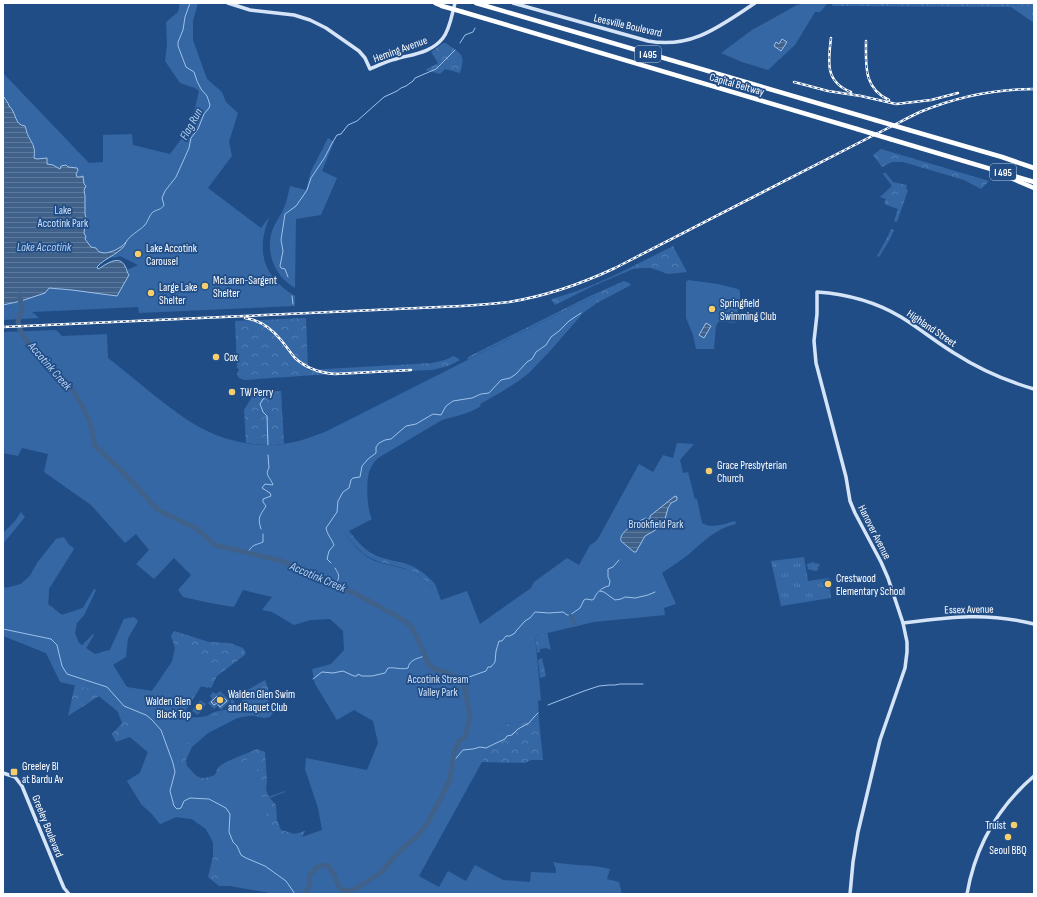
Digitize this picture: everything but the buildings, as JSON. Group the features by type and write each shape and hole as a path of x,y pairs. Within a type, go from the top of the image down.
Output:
{"highway":[{"name":"Capital Beltway","path":"435,3 1034,182"},
{"name":"Capital Beltway","path":"476,3 1034,168"},
{"path":"971,163 1034,188"}],"street":[{"name":"Heming Avenue","path":"228,3 250,10 294,15 310,20 326,28 359,51 365,58 370,69 394,59 425,51 436,45 444,37 448,29 455,3"},
{"name":"Leesville Boulevard","path":"513,3 648,41 667,43 688,40 708,33 754,3"},
{"name":"Highland Street","path":"817,292 854,298 884,308 905,320 944,347 986,371 1034,390"},
{"name":"Hanover Avenue","path":"817,292 818,314 814,341 815,359 846,477 850,500 855,513 881,562 893,592 903,623 907,642 905,668 885,725 874,764 854,851 850,894"},
{"name":"Essex Avenue","path":"903,623 968,616 1013,619 1034,624"},
{"name":"Greeley Boulevard","path":"3,773 15,777 22,786 64,888 69,894"},
{"path":"967,894 976,859 991,827 1009,802 1034,776"}],"green space":[{"name":"Lake Accotink Park","path":"180,3 198,3 193,21 193,40 207,79 222,92 226,102 238,113 229,142 232,156 208,188 261,228 270,216 265,228 263,240 265,262 275,280 284,289 295,296 295,306 139,313 138,307 32,312 39,318 3,320 3,73 89,163 103,162 103,135 132,134 133,145 170,154 182,138 195,108 199,91 195,88 180,83 165,61 167,45 166,22 178,12","holes":["120,256 138,265 127,270 121,262 115,260 100,268 97,268 109,258"]},
{"path":"804,3 828,3 820,12 815,12 795,45 768,70 742,62 721,53 752,30 797,5"},
{"path":"833,3 1034,3 1034,23 1011,7 832,6"},
{"path":"443,43 446,43 461,55 462,67 460,73 445,69 440,74 425,70 438,63 431,52"},
{"path":"328,138 334,142 322,171 337,178 321,215 296,219 295,288 283,278 274,266 270,251 271,235 284,207 290,186 306,190 311,171"},
{"path":"881,149 989,181 981,189 964,180 903,162 892,162 882,167 873,155"},
{"path":"885,172 893,182 907,185 906,189 908,190 897,222 894,221 898,209 884,204 886,199 880,197 892,186 883,174"},
{"path":"891,229 894,230 879,257 877,256"},
{"path":"673,246 687,272 668,274 651,268 633,269 593,286 555,305 551,299 598,283"},
{"name":"Springfield Swimming Club","path":"688,280 718,284 738,289 740,291 740,301 735,323 719,321 716,326 714,349 696,349 693,335 686,318 686,282"},
{"path":"624,281 631,285 597,303 594,296 467,360 468,357 590,296"},
{"name":"Accotink Stream Valley Park","path":"594,296 597,303 583,313 529,373 517,382 480,404 481,406 476,409 442,420 378,458 372,466 368,477 367,488 371,517 344,532 357,548 375,561 408,570 421,578 432,588 435,584 441,600 467,591 480,624 531,588 534,582 567,558 579,565 590,545 599,537 639,464 653,472 663,455 673,458 677,443 694,444 680,460 683,473 688,472 695,499 697,499 702,523 714,526 735,521 736,524 716,532 688,555 662,573 676,604 664,608 665,615 594,622 535,636 541,700 538,701 539,721 503,724 419,876 439,887 448,871 466,881 475,865 503,880 530,882 531,872 556,873 553,862 596,866 610,869 607,879 619,882 622,894 276,894 231,886 219,886 222,863 206,829 192,819 176,817 160,824 142,805 127,781 140,773 148,752 125,733 132,723 90,689 60,682 46,653 3,636 3,586 6,588 21,584 30,576 37,564 56,540 64,538 69,546 74,549 49,589 48,605 62,615 83,608 94,590 96,590 84,615 77,623 75,633 79,643 83,646 93,634 94,635 86,648 95,655 110,650 124,619 134,618 138,621 128,638 126,657 113,665 127,688 152,691 182,647 210,666 215,664 208,688 200,686 177,720 232,713 231,693 238,712 262,689 272,712 237,718 182,746 180,766 198,785 254,756 258,756 256,780 262,799 285,791 262,801 275,838 299,838 322,830 318,808 305,769 306,758 367,770 378,743 373,721 354,710 337,720 315,684 312,669 331,664 344,650 343,631 330,619 311,620 294,625 272,612 262,610 272,597 243,590 234,607 183,597 178,590 191,575 174,558 154,579 136,564 149,550 136,534 125,543 91,505 44,472 48,454 22,448 18,456 3,453 3,332 56,330 62,336 107,334 108,358 183,417 218,436 244,443 271,445 294,442 325,432"},
{"path":"306,318 308,370 432,363 454,356 460,360 448,366 432,370 315,375 244,380 239,378 237,374 239,369 237,368 235,321"},
{"path":"281,391 284,444 264,445 246,443 244,410 255,392"},
{"path":"21,512 25,517 3,544 3,533 15,521"},
{"path":"370,516 372,519 349,531 365,549 373,554 384,559 407,564 419,570 435,584 432,588 421,578 404,568 379,562 365,555 343,531"},
{"path":"64,537 69,545 74,548 49,588 48,604 62,615 83,608 94,589 96,590 84,615 76,623 75,633 78,643 82,645 94,634 86,648 95,654 110,650 124,619 134,617 138,621 111,662 127,687 152,691 172,662 175,648 171,636 174,631 209,642 230,643 243,648 246,654 217,676 211,688 202,685 184,713 189,717 203,718 214,712 230,709 244,699 244,692 265,680 268,688 268,700 274,711 270,717 264,718 246,714 237,718 208,733 192,747 186,760 187,766 196,776 205,778 215,775 220,766 236,758 257,749 265,752 267,781 266,790 269,797 276,805 277,820 281,830 295,834 305,831 276,894 231,886 219,886 208,877 213,857 213,842 206,829 192,819 176,817 160,824 142,805 127,781 140,773 148,752 130,737 116,742 112,734 122,723 117,710 99,696 68,716 75,685 46,653 3,635 3,586 6,588 21,584 30,576 37,563 56,539"},
{"path":"804,557 808,581 829,578 831,598 781,606 771,561"},
{"path":"814,562 820,566 818,567 818,570 815,571 808,569 807,564"},
{"path":"547,633 551,650 546,648 540,649 540,652 537,653 535,636"},
{"path":"542,658 546,676 540,678 538,660"},
{"name":"Walden Glen Swim and Raquet Club","path":"220,691 230,701 221,710 217,706 214,709 208,703 212,699 210,696 213,692 216,694"},
{"name":"Walden Glen Black Top","path":"200,700 206,704 198,715 192,711"},
{"path":"539,721 543,760 531,760 525,763 481,762 503,724"}],"water":[{"path":"782,39 787,42 781,51 774,46 776,42 779,44"},
{"name":"Lake Accotink","path":"3,97 12,109 17,121 21,125 25,126 34,147 34,158 47,158 47,164 53,165 60,169 61,166 66,165 68,167 77,168 77,177 83,176 84,184 86,186 84,190 86,218 84,233 86,237 85,239 91,247 96,248 102,253 106,253 116,250 126,242 122,249 97,267 98,269 117,260 123,263 129,275 117,296 49,288 45,293 3,305"},
{"path":"706,323 711,326 704,338 699,335"},
{"path":"675,496 677,497 677,500 671,503 662,524 645,536 636,552 621,541 622,535 627,529 643,519 650,519 650,516"},
{"path":"217,696 222,701 224,698 227,701 220,707 217,703 214,705 211,702"}],"waterway":[{"name":"Flag Run","path":"126,242 145,225 152,213 163,207 164,205 162,198 165,191 176,177 189,148 191,138 198,129 204,114 210,105 207,96 201,89 194,72 186,67 178,46 190,3"},
{"path":"460,43 465,35 473,32 475,28"},
{"path":"288,277 285,269 281,268 280,266 283,251 281,240 285,214 296,206 307,190 311,178 337,135 341,134 348,125 357,121 384,97 406,86 415,78 436,69 455,50"},
{"name":"Accotink Creek","path":"19,295 22,307 18,322 20,330 29,344 38,355 70,386 90,422 95,446 120,469 158,510 197,529 215,545 282,561 354,593 395,615 412,628 429,665 434,669 456,677 464,685 470,715 466,736 459,741 454,753 450,779 428,823 379,874 355,889 345,891 341,889 334,874 328,866 319,866 309,877 310,884 305,894"},
{"path":"292,296 293,304"},
{"path":"331,563 327,559 329,551 334,545 327,533 326,528 337,512 338,501 343,492 349,488 353,478 360,477 362,466 376,453 376,447 379,443 391,439 406,426 416,424 433,414 441,415 446,406 453,401 489,393 501,380 510,378 516,374 527,362 532,359 536,352 546,345 551,337 569,321 581,313"},
{"path":"268,445 267,416 263,412 260,404 263,399 274,391"},
{"path":"261,529 259,519 266,506 263,499 271,496 270,493 262,488 265,484 273,485 267,473 269,468 268,455"},
{"path":"248,553 252,546 263,542 263,534"},
{"path":"462,683 469,677 486,671 488,667 491,667 495,662 499,641 502,641 506,636 510,636 515,633 535,612 563,612 570,615 580,608 584,600 594,599 600,591 609,586 610,581 608,577 608,569 613,567 619,560"},
{"path":"335,568 339,576 335,585"},
{"path":"600,591 604,592 615,600 625,597 635,598 655,592"},
{"path":"570,615 576,625"},
{"path":"3,629 51,639 57,645 62,666 67,674 107,687 124,706 146,715 152,720 161,730 173,763 175,772 170,791 174,806 177,809 181,808 184,801 190,798 209,799 226,808 230,814 229,832 241,855 265,866 286,881 295,894"},
{"path":"313,679 322,672 333,673 343,671 354,676 357,676 358,674 362,676 372,676 385,673 388,668 408,668 412,661 425,656"},
{"path":"548,705 599,686 643,684"},
{"path":"452,763 463,750 480,747 486,748 505,739 507,736 512,735 518,729 529,723 538,713"}],"railway":[{"path":"831,38 829,63 832,77 836,83 851,92"},
{"path":"866,41 866,67 870,82 874,89 889,100"},
{"path":"794,82 828,91 861,96 896,104 931,100 958,93"},
{"path":"3,327 462,306 509,302 550,293 615,268 920,112 948,102 990,92 1034,89"},
{"path":"245,318 260,323 274,332 295,358 304,365 319,371 335,374 411,370"}],"place":[{"name":"Lake Accotink Carousel","path":"138,254"},
{"name":"McLaren-Sargent Shelter","path":"205,286"},
{"name":"Large Lake Shelter","path":"151,293"},
{"name":"Springfield Swimming Club","path":"712,309"},
{"name":"Cox","path":"216,357"},
{"name":"TW Perry","path":"232,392"},
{"name":"Grace Presbyterian Church","path":"709,471"},
{"name":"Crestwood Elementary School","path":"828,584"},
{"name":"Walden Glen Swim and Raquet Club","path":"220,700"},
{"name":"Walden Glen Black Top","path":"199,707"},
{"name":"Greeley Bl at Bardu Av","path":"14,772"},
{"name":"Truist","path":"1014,825"},
{"name":"Seoul BBQ","path":"1008,837"}],"park label":[{"name":"Brookfield Park","path":"656,524"}]}
